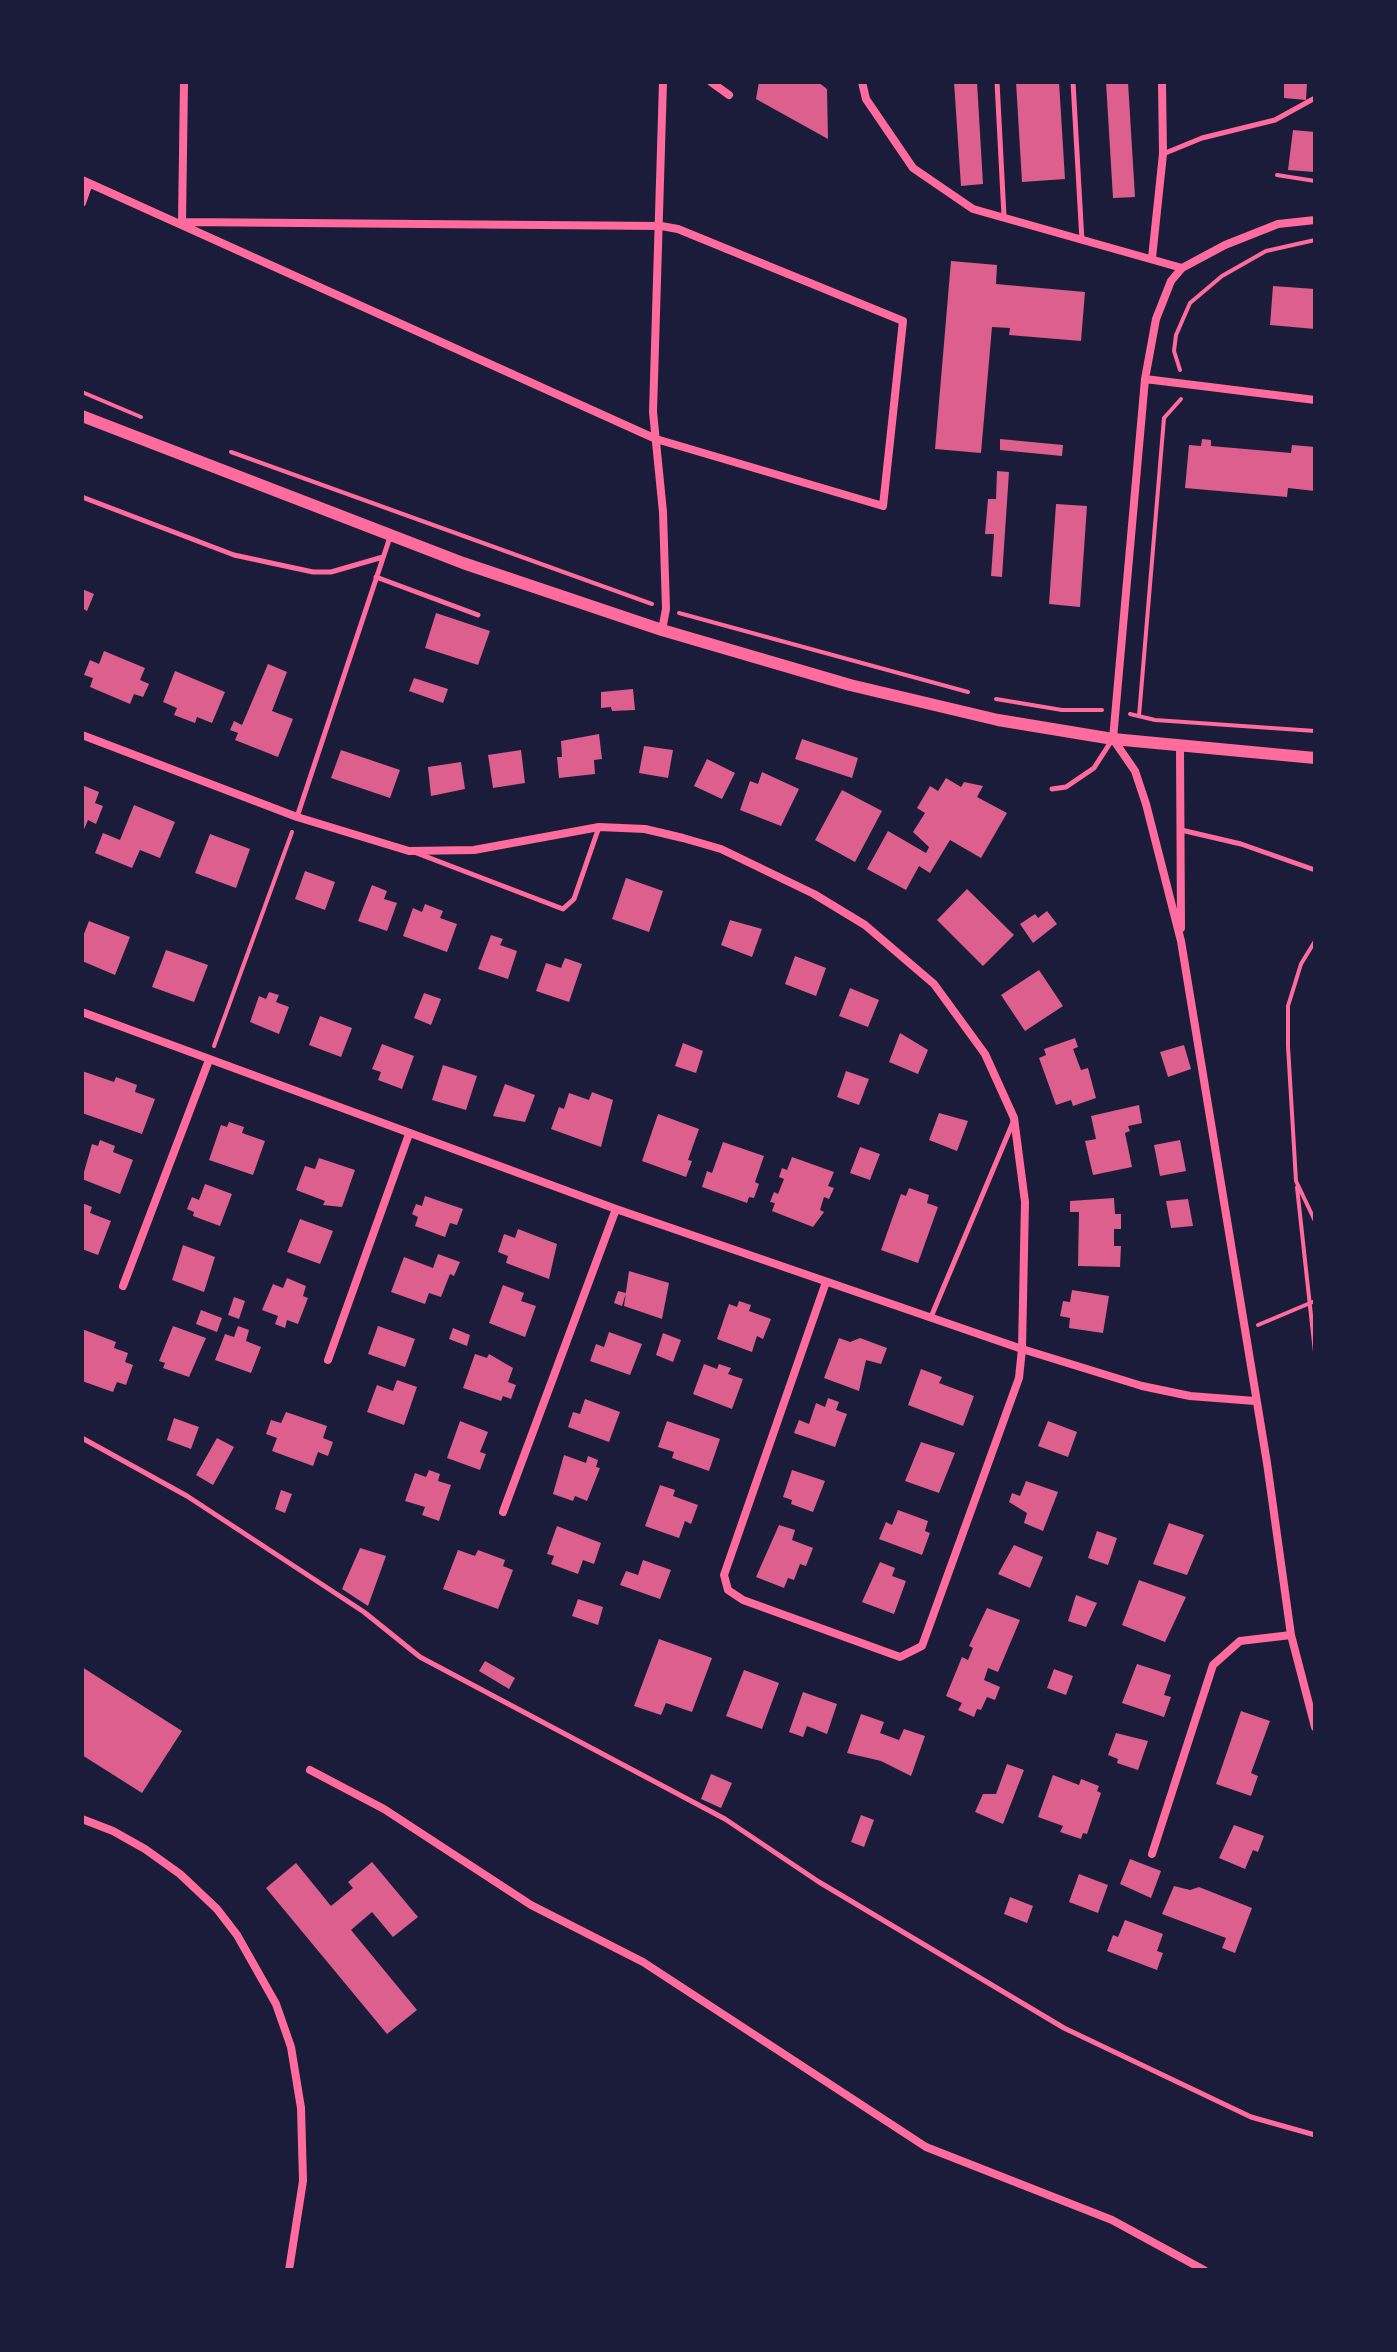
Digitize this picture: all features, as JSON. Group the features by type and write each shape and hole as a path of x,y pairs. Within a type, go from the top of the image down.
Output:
{"street":[{"path":"182,222 184,82"},
{"path":"662,630 666,609 653,412 663,82"},
{"path":"711,82 729,95"},
{"path":"862,82 866,99 913,168 973,209 1182,268"},
{"path":"1152,258 1163,154 1162,82"},
{"path":"82,203 86,182 182,222 206,238 656,439 883,506 903,321 678,229 661,226 182,222"},
{"path":"1315,220 1278,224 1225,245 1182,268 1171,281 1156,319 1145,379 1113,739 1135,771 1181,941 1291,1635 1315,1727"},
{"path":"1145,379 1315,400"},
{"path":"82,416 390,536 662,630 890,695 998,720 1113,739 1180,748 1315,758"},
{"path":"82,735 297,817 409,851 474,850 599,827 645,829 721,849 814,894 865,925 902,954 944,996 985,1054 1014,1118 1025,1202 1022,1349 1019,1378 922,1646 900,1657 743,1600 728,1590 724,1575 826,1282"},
{"path":"1180,748 1181,941"},
{"path":"82,1012 616,1209 1022,1349 1142,1386 1201,1398 1255,1401"},
{"path":"123,1286 209,1060"},
{"path":"328,1360 409,1134"},
{"path":"503,1512 616,1209"},
{"path":"1152,1854 1213,1665 1240,1641 1291,1635"},
{"path":"310,1770 384,1809 531,1905 643,1962 926,2147 1112,2220 1204,2270"},
{"path":"82,1819 113,1831 145,1849 180,1874 217,1909 237,1935 276,2004 291,2047 301,2108 303,2181 289,2270"}],"lane":[{"path":"997,82 1004,216"},
{"path":"1073,82 1082,242"},
{"path":"1163,154 1202,138 1275,120 1315,98"},
{"path":"82,497 234,555 313,572 331,572 383,557"},
{"path":"297,817 390,536"},
{"path":"376,577 478,615"},
{"path":"1052,789 1066,787 1094,768 1113,739"},
{"path":"409,851 563,909 574,899 599,827"},
{"path":"1181,830 1241,844 1315,870"},
{"path":"930,1318 1014,1118"},
{"path":"82,1438 187,1496 364,1612 420,1657 725,1819 819,1882 1064,2028 1251,2117 1315,2135"}],"path":[{"path":"1277,175 1315,181"},
{"path":"1139,716 1164,418 1181,402 1182,384 1174,351 1176,335 1190,303 1222,276 1266,251 1315,240"},
{"path":"82,392 149,421"},
{"path":"221,448 666,609 971,693"},
{"path":"986,697 1062,710 1115,711 1139,716 1315,731"},
{"path":"209,1060 297,817"},
{"path":"1315,941 1301,964 1288,1006 1289,1114 1312,1302 1315,1352"},
{"path":"1296,1181 1315,1221"},
{"path":"1244,1330 1312,1302"}],"building":[{"path":"759,82 818,82 827,89 828,139 756,99"},
{"path":"954,82 977,82 983,184 961,186"},
{"path":"1016,82 1059,82 1065,179 1022,182"},
{"path":"1106,82 1128,82 1135,197 1113,198"},
{"path":"1284,82 1307,82 1306,100 1284,98"},
{"path":"1293,130 1315,132 1315,172 1288,170"},
{"path":"951,261 997,265 996,284 1085,292 1081,341 1009,335 1010,328 992,327 981,453 935,449"},
{"path":"1273,286 1315,289 1315,329 1270,325"},
{"path":"1000,439 1063,445 1062,456 1000,450"},
{"path":"1202,439 1211,440 1211,446 1291,453 1292,445 1315,447 1315,491 1288,488 1287,497 1185,488 1189,445 1201,446"},
{"path":"997,471 1009,472 1002,577 991,576 994,534 985,534 988,499 996,499"},
{"path":"1056,504 1087,506 1080,607 1049,604"},
{"path":"82,589 94,594 87,611 82,608"},
{"path":"436,613 490,631 478,665 425,648"},
{"path":"104,651 145,668 140,680 149,684 143,697 134,694 130,704 90,687 93,678 84,675 90,660 99,664"},
{"path":"268,664 287,672 272,711 293,719 278,757 235,740 238,733 230,730 234,721 242,725"},
{"path":"175,671 225,692 212,723 197,717 195,723 174,715 177,708 163,702"},
{"path":"414,678 448,689 443,703 409,691"},
{"path":"633,689 635,710 601,708 601,692"},
{"path":"599,734 602,759 594,760 595,774 559,778 557,757 562,757 561,741"},
{"path":"802,739 858,758 852,778 795,759"},
{"path":"644,746 673,750 668,778 639,773"},
{"path":"341,750 400,770 390,798 331,778"},
{"path":"521,750 525,783 493,788 488,755"},
{"path":"707,759 735,773 722,799 694,786"},
{"path":"461,762 465,789 431,796 428,767"},
{"path":"762,772 799,789 781,826 740,810 750,781 758,784"},
{"path":"946,778 961,787 964,782 983,786 977,797 1007,813 981,858 950,840 930,873 919,866 906,890 867,869 888,831 926,853 929,847 913,832 925,813 917,808 930,786 938,791"},
{"path":"82,785 99,792 95,803 103,806 96,824 88,820 82,834"},
{"path":"842,790 882,811 855,862 815,840"},
{"path":"134,805 175,822 160,858 140,850 132,868 95,853 103,833 120,840"},
{"path":"210,834 250,849 236,888 195,873"},
{"path":"305,871 335,882 325,910 295,899"},
{"path":"626,878 663,891 649,932 612,919"},
{"path":"372,885 387,891 384,899 397,903 387,931 358,921"},
{"path":"967,889 1014,935 983,966 937,920"},
{"path":"425,904 443,911 440,918 457,924 447,952 403,936 413,908 422,912"},
{"path":"1047,911 1057,924 1033,943 1020,924 1035,914 1038,918"},
{"path":"730,920 762,929 752,957 721,945"},
{"path":"89,921 130,937 115,975 82,961 82,939"},
{"path":"491,935 503,939 500,945 517,951 508,979 478,969"},
{"path":"166,950 208,965 194,1002 152,987"},
{"path":"795,956 826,968 816,996 785,984"},
{"path":"565,958 582,964 569,1002 536,991 546,963 561,968"},
{"path":"1039,970 1063,1006 1025,1031 1001,995"},
{"path":"850,988 879,1000 868,1027 839,1016"},
{"path":"269,992 279,995 276,1002 289,1007 279,1034 250,1022 259,996 266,999"},
{"path":"424,993 441,999 431,1025 414,1018"},
{"path":"320,1016 352,1028 341,1057 309,1045"},
{"path":"900,1033 928,1050 918,1074 889,1062"},
{"path":"1075,1038 1078,1047 1073,1049 1081,1070 1088,1068 1096,1098 1073,1106 1071,1100 1056,1105 1039,1058 1046,1055 1044,1049"},
{"path":"683,1043 703,1051 696,1073 675,1066"},
{"path":"382,1044 414,1056 402,1089 378,1080 381,1072 372,1069"},
{"path":"1184,1045 1191,1069 1168,1077 1160,1052"},
{"path":"443,1065 477,1076 466,1110 432,1100"},
{"path":"82,1071 114,1082 116,1077 137,1085 135,1092 155,1099 142,1134 82,1113"},
{"path":"846,1071 869,1079 859,1105 837,1097"},
{"path":"505,1084 535,1095 525,1122 493,1116"},
{"path":"592,1092 613,1100 601,1147 551,1129 559,1107 564,1109 569,1093 589,1100"},
{"path":"1139,1105 1142,1123 1128,1126 1130,1131 1125,1133 1132,1167 1093,1175 1085,1141 1096,1139 1091,1116"},
{"path":"939,1113 968,1121 957,1151 929,1140"},
{"path":"658,1114 699,1129 688,1160 692,1161 686,1177 642,1161"},
{"path":"229,1122 244,1127 242,1133 265,1141 253,1175 209,1160 221,1125 227,1127"},
{"path":"100,1140 115,1146 113,1152 133,1160 120,1194 82,1179 92,1144 98,1146"},
{"path":"1180,1140 1186,1171 1160,1176 1154,1145"},
{"path":"723,1142 764,1156 755,1182 759,1184 754,1198 749,1197 747,1203 702,1187 707,1171 712,1173"},
{"path":"860,1147 880,1154 870,1180 850,1173"},
{"path":"792,1157 834,1172 828,1186 834,1188 829,1199 824,1197 820,1210 824,1212 813,1227 772,1211 775,1203 770,1202 774,1192 778,1194 784,1179 779,1177 782,1168 787,1170"},
{"path":"319,1158 355,1170 342,1207 323,1205 325,1201 296,1190 305,1166 315,1169"},
{"path":"205,1184 232,1194 220,1226 193,1216 194,1212 187,1209 192,1197 199,1200"},
{"path":"909,1188 929,1195 927,1203 938,1207 918,1263 881,1250 901,1194 906,1196"},
{"path":"425,1196 463,1209 457,1225 450,1223 445,1237 415,1226 418,1217 412,1214 416,1204 422,1206"},
{"path":"1114,1198 1115,1214 1121,1214 1121,1229 1114,1229 1114,1246 1121,1246 1120,1267 1078,1266 1079,1212 1070,1212 1070,1201"},
{"path":"1188,1199 1193,1226 1171,1228 1166,1201"},
{"path":"82,1203 92,1207 90,1213 111,1221 98,1255 82,1249"},
{"path":"300,1219 333,1231 320,1264 287,1252"},
{"path":"518,1229 557,1244 549,1279 506,1263 508,1256 498,1252 504,1234 515,1238"},
{"path":"183,1245 215,1257 204,1292 172,1280"},
{"path":"438,1254 460,1262 454,1276 450,1274 441,1297 429,1293 425,1304 391,1292 404,1257 433,1268"},
{"path":"629,1271 669,1283 662,1319 624,1306"},
{"path":"287,1278 306,1286 303,1296 308,1298 298,1324 287,1320 285,1328 275,1324 278,1316 262,1310 273,1284 283,1288"},
{"path":"503,1285 524,1293 521,1301 536,1306 525,1337 489,1323"},
{"path":"1072,1290 1109,1296 1103,1333 1069,1328 1070,1318 1060,1316 1063,1301 1070,1302"},
{"path":"618,1291 626,1293 622,1306 614,1303"},
{"path":"234,1297 245,1301 239,1319 228,1315"},
{"path":"739,1301 751,1305 749,1311 771,1319 763,1339 757,1336 752,1352 717,1339 729,1304 737,1307"},
{"path":"201,1310 222,1318 217,1332 196,1324"},
{"path":"173,1326 206,1338 189,1377 163,1368 165,1363 159,1361"},
{"path":"238,1326 249,1330 246,1341 261,1347 251,1373 215,1360 225,1334 234,1337"},
{"path":"378,1326 415,1339 405,1367 368,1354"},
{"path":"453,1328 470,1335 467,1346 449,1339"},
{"path":"82,1329 116,1342 114,1348 128,1353 125,1362 133,1365 126,1385 117,1382 113,1392 82,1381"},
{"path":"609,1332 642,1344 630,1375 590,1361 596,1344 604,1347"},
{"path":"663,1333 681,1340 673,1362 656,1355"},
{"path":"839,1338 850,1342 860,1338 887,1348 881,1364 866,1360 859,1391 824,1378"},
{"path":"475,1354 487,1358 489,1354 513,1368 508,1382 516,1385 511,1399 503,1396 501,1401 463,1388"},
{"path":"704,1364 717,1369 719,1364 731,1368 728,1374 743,1379 732,1409 693,1394"},
{"path":"921,1369 942,1377 939,1383 974,1396 963,1426 908,1405"},
{"path":"397,1380 417,1387 404,1425 367,1412 377,1385 393,1391"},
{"path":"828,1398 839,1402 836,1410 847,1414 835,1447 794,1433 799,1420 809,1424 816,1403 825,1407"},
{"path":"585,1399 620,1412 609,1442 568,1427 573,1412 580,1414"},
{"path":"286,1412 327,1426 323,1438 333,1442 328,1456 318,1452 313,1466 272,1451 277,1438 266,1434 271,1420 281,1423"},
{"path":"174,1418 199,1427 191,1449 167,1440"},
{"path":"460,1421 488,1432 480,1452 486,1454 480,1470 447,1458"},
{"path":"667,1421 720,1439 709,1471 672,1458 674,1452 658,1447"},
{"path":"1048,1421 1077,1432 1068,1457 1038,1446"},
{"path":"217,1438 234,1447 213,1485 196,1475"},
{"path":"921,1442 955,1453 939,1493 905,1481"},
{"path":"564,1455 586,1463 588,1456 598,1460 596,1467 600,1468 587,1501 575,1496 573,1501 553,1494"},
{"path":"429,1470 440,1474 438,1481 451,1485 439,1521 422,1515 425,1507 405,1501 415,1473 426,1477"},
{"path":"792,1470 825,1481 813,1512 791,1504 792,1500 783,1497"},
{"path":"1026,1481 1058,1492 1043,1531 1024,1523 1027,1513 1009,1502 1012,1493 1020,1496"},
{"path":"660,1485 675,1490 673,1496 698,1505 691,1524 685,1521 679,1538 645,1526"},
{"path":"281,1490 292,1494 285,1513 275,1509"},
{"path":"898,1510 928,1521 925,1531 930,1533 922,1555 879,1539 886,1522 892,1525"},
{"path":"1169,1523 1204,1535 1187,1575 1153,1564"},
{"path":"779,1525 795,1530 792,1540 813,1548 806,1566 800,1564 794,1580 788,1578 784,1588 756,1577"},
{"path":"557,1526 601,1543 594,1564 583,1560 578,1574 551,1564 554,1556 547,1554"},
{"path":"1097,1531 1117,1538 1108,1565 1088,1558"},
{"path":"1014,1545 1043,1557 1030,1588 998,1574"},
{"path":"360,1548 386,1556 368,1606 342,1589"},
{"path":"458,1550 475,1556 478,1550 505,1560 503,1566 513,1570 498,1609 443,1589"},
{"path":"643,1560 671,1570 660,1599 620,1585 626,1571 638,1575"},
{"path":"880,1562 895,1568 892,1576 906,1581 894,1614 862,1602"},
{"path":"1139,1580 1186,1597 1165,1642 1122,1625"},
{"path":"1076,1595 1097,1603 1086,1627 1068,1621"},
{"path":"578,1599 603,1607 598,1625 572,1616"},
{"path":"987,1608 1020,1620 998,1672 988,1668 984,1680 1000,1687 995,1700 987,1697 974,1717 958,1710 962,1703 946,1696 962,1657 968,1660 973,1648 969,1646"},
{"path":"659,1639 712,1658 692,1712 666,1703 661,1715 634,1706"},
{"path":"485,1661 515,1678 509,1689 479,1671"},
{"path":"1137,1664 1171,1675 1164,1695 1171,1697 1164,1717 1122,1703"},
{"path":"82,1667 182,1731 142,1793 82,1755"},
{"path":"1054,1669 1073,1676 1066,1695 1047,1688"},
{"path":"744,1670 779,1683 762,1729 726,1716"},
{"path":"803,1692 837,1704 827,1734 807,1726 803,1737 789,1732"},
{"path":"1241,1711 1270,1721 1251,1773 1258,1776 1251,1796 1216,1784"},
{"path":"861,1714 884,1722 880,1733 899,1740 904,1729 925,1736 911,1776 881,1761 847,1753"},
{"path":"1116,1733 1148,1741 1138,1770 1117,1763 1118,1759 1108,1755"},
{"path":"1007,1764 1024,1770 1003,1824 975,1812 983,1794 996,1794"},
{"path":"711,1774 732,1783 721,1808 701,1799"},
{"path":"1053,1775 1079,1785 1081,1779 1099,1786 1097,1791 1101,1793 1087,1834 1083,1833 1081,1839 1060,1832 1063,1826 1038,1817"},
{"path":"861,1815 874,1820 864,1847 851,1842"},
{"path":"1234,1825 1264,1836 1258,1852 1253,1850 1245,1869 1219,1858"},
{"path":"1130,1859 1161,1871 1151,1898 1120,1884"},
{"path":"372,1862 418,1917 393,1937 372,1912 351,1930 417,2010 387,2034 266,1888 296,1863 331,1906 353,1888 348,1882"},
{"path":"1079,1874 1108,1885 1098,1913 1069,1902"},
{"path":"1174,1886 1190,1890 1199,1887 1252,1908 1235,1953 1222,1948 1226,1938 1162,1914"},
{"path":"1010,1897 1033,1906 1027,1923 1004,1914"},
{"path":"1125,1920 1163,1934 1157,1951 1163,1953 1157,1970 1107,1951 1113,1935 1118,1937"}]}
